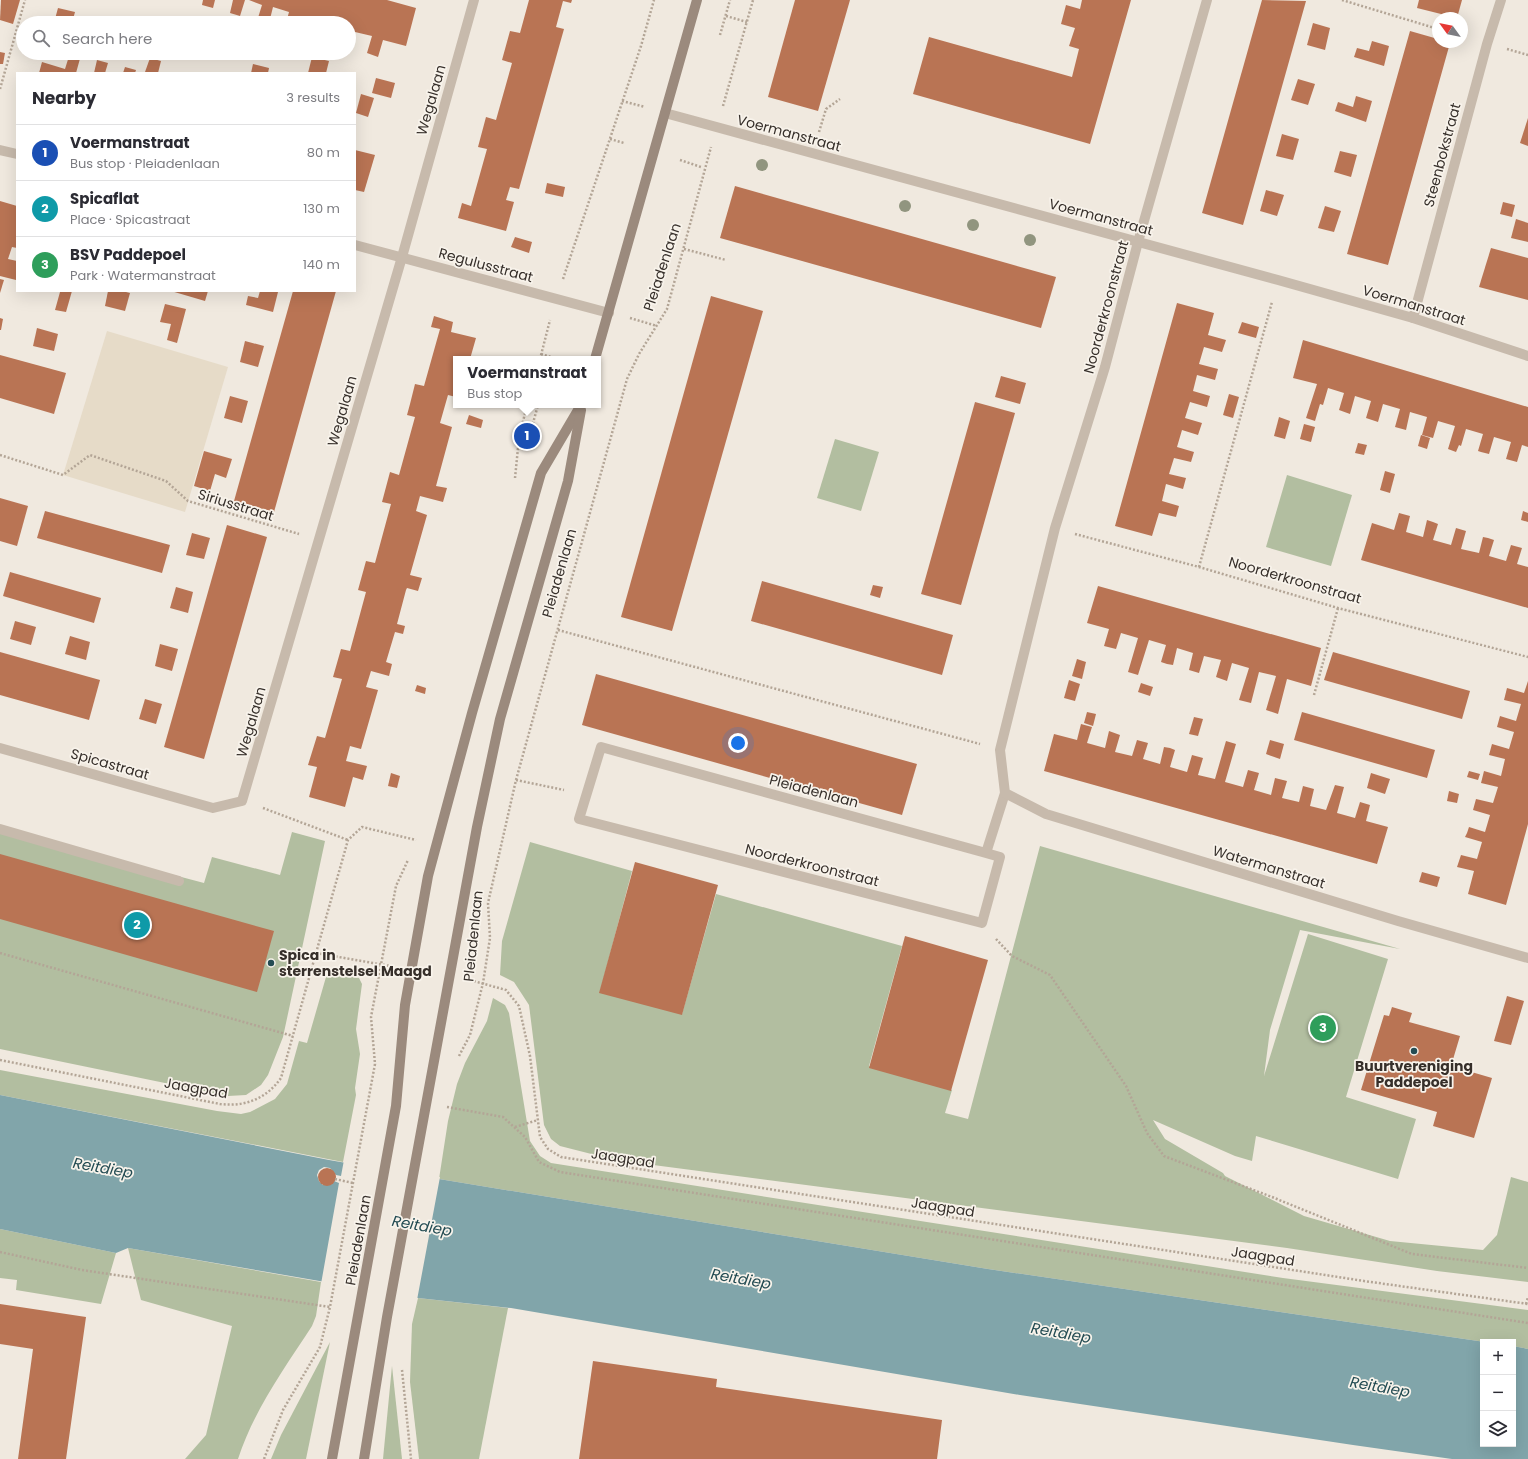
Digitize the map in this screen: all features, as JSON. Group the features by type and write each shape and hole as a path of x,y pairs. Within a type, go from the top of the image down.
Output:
{"main road":[{"path":"596,356 697,0"},
{"name":"Pleiadenlaan","path":"332,1459 388,1155 396,1106 405,1005 428,876 472,713 541,473 579,408"},
{"name":"Pleiadenlaan","path":"364,1459 375,1384 415,1160 477,827 500,719 568,481 580,408"}],"street":[{"name":"Wegalaan","path":"242,801 402,257 474,0"},
{"name":"Noorderkroonstraat","path":"1005,794 1000,750 1055,528 1105,367 1138,242 1207,0"},
{"name":"Steenbokstraat","path":"1412,318 1487,44 1501,0"},
{"name":"Voermanstraat","path":"665,113 1278,280 1412,318 1528,356"},
{"path":"0,150 16,154"},
{"name":"Regulusstraat","path":"356,245 609,313"},
{"name":"Pleiadenlaan","path":"586,795 601,746 986,853"},
{"name":"Spicastraat","path":"0,748 213,808 242,801"},
{"path":"982,923 1000,857 986,853 1005,794"},
{"name":"Watermanstraat","path":"1005,794 1046,814 1398,921 1528,958"},
{"name":"Noorderkroonstraat","path":"586,795 579,819 982,923"},
{"path":"0,829 179,881"}],"path":[{"path":"21,16 25,0"},
{"path":"548,356 541,354 556,298 641,46 654,0"},
{"path":"720,35 730,0"},
{"name":"Pleiadenlaan","path":"455,1063 470,1035 483,983 490,938 488,903 516,780 627,379 639,354 667,309 753,0"},
{"path":"1342,0 1432,27"},
{"path":"726,16 747,22"},
{"path":"0,89 16,32"},
{"path":"813,154 826,109 840,99"},
{"path":"622,101 635,105"},
{"path":"610,138 624,143"},
{"path":"680,160 701,167"},
{"path":"684,249 726,260"},
{"path":"1199,567 1278,280"},
{"path":"609,313 657,326"},
{"path":"521,431 530,434 537,408"},
{"name":"Siriusstraat","path":"0,455 63,475 90,456 166,481 188,501 319,540"},
{"name":"Noorderkroonstraat","path":"1055,528 1199,567 1338,608 1528,657"},
{"path":"1314,695 1338,608"},
{"path":"558,630 1000,750"},
{"path":"516,780 586,795"},
{"path":"242,801 348,840 362,827 416,840"},
{"name":"Jaagpad","path":"0,1060 220,1104 239,1104 259,1098 275,1086 281,1078 348,840"},
{"path":"982,923 1012,956 1050,975 1126,1086 1147,1133 1164,1156 1272,1197 1412,1254 1528,1268"},
{"path":"0,953 293,1036"},
{"path":"316,953 381,964"},
{"name":"Jaagpad","path":"483,983 506,990 516,1000 522,1013 540,1137 548,1149 561,1157 582,1162 1364,1281 1527,1304"},
{"path":"441,1106 503,1117 525,1137 539,1162 560,1172 1528,1323"},
{"path":"514,1127 538,1120"},
{"name":"Pleiadenlaan","path":"264,1459 283,1410 320,1347 334,1287 359,1150"},
{"path":"335,1178 353,1183"},
{"path":"0,1252 82,1270 330,1307"},
{"path":"1527,1304 1528,1297"},
{"path":"402,1364 411,1459"}],"green space":[{"path":"835,439 879,452 861,511 817,498"},
{"path":"1287,475 1352,495 1331,566 1266,547"},
{"path":"0,829 204,883 212,857 280,875 292,832 325,841 283,1037 268,1075 261,1085 246,1095 228,1096 0,1049"},
{"path":"530,842 632,871 600,992 682,1014 716,894 902,946 869,1066 952,1090 945,1113 968,1119 1040,846 1400,949 1300,930 1270,1030 1264,1076 1308,934 1388,959 1346,1097 1416,1119 1398,1179 1256,1136 1252,1161 1235,1156 1153,1120 1165,1139 1223,1173 1225,1176 1304,1216 1390,1241 1483,1250 1497,1235 1511,1177 1528,1182 1528,1282 1437,1271 1287,1248 615,1160 560,1146 551,1139 544,1125 529,1005 514,982 500,975 502,941"},
{"path":"333,973 359,978 362,984 356,1029 360,1054 355,1088 356,1095 343,1162 0,1095 0,1070 217,1111 241,1114 250,1112 275,1099 287,1084 299,1041 307,1043 326,977"},
{"path":"493,998 505,1005 509,1013 530,1141 540,1156 551,1163 1283,1278 1528,1310 1528,1349 1516,1347 1516,1339 1480,1339 1480,1341 988,1269 439,1179 448,1121 457,1084 465,1063 487,1021"},
{"path":"0,1229 116,1253 101,1304 16,1290 17,1280 0,1278"},
{"path":"128,1248 321,1282 316,1316 312,1326 270,1390 252,1424 238,1459 185,1459 206,1435 232,1326 141,1300"},
{"path":"418,1298 508,1308 479,1459 419,1459 410,1382 412,1324"},
{"path":"330,1342 306,1459 271,1459 281,1435"},
{"path":"392,1366 402,1459 383,1459"}],"shaded area":[{"path":"107,331 228,367 185,512 63,475"}],"water":[{"name":"Reitdiep","path":"0,1095 329,1160 439,1179 988,1269 1480,1341 1480,1447 1516,1447 1516,1347 1528,1349 1528,1459 1452,1459 1020,1395 511,1308 418,1298 128,1248 116,1253 0,1229"}],"pier":[{"path":"344,1160 440,1177 417,1300 321,1284 339,1183 334,1181 329,1185 323,1185 319,1181 317,1175 319,1170 324,1167 330,1168 336,1175 341,1176"}],"building":[{"path":"1,0 20,0 13,24 0,20"},
{"path":"203,0 215,0 213,8 202,5"},
{"path":"233,0 245,0 240,16 230,13"},
{"path":"249,0 387,0 416,8 406,46 383,40 378,57 367,53 372,36 356,32 356,16 288,16 289,12 273,7 271,16 259,16 262,5"},
{"path":"529,0 572,0 571,3 563,1 556,27 564,29 519,189 510,187 506,200 514,202 506,231 458,218 462,203 471,206 487,149 478,147 486,117 496,120 512,63 502,60 510,31 520,33"},
{"path":"795,0 850,0 818,111 768,97"},
{"path":"1082,0 1131,0 1090,144 913,94 929,37 1072,77 1079,49 1069,46 1075,28 1061,24 1066,5 1080,9"},
{"path":"1262,0 1306,1 1243,225 1202,213"},
{"path":"1419,0 1462,0 1459,12 1433,12 1417,8"},
{"path":"58,8 75,12 74,16 56,16"},
{"path":"1313,23 1330,28 1325,50 1307,45"},
{"path":"1410,31 1432,37 1432,48 1449,48 1388,265 1347,254"},
{"path":"1372,41 1389,46 1384,66 1354,57 1357,48 1369,51"},
{"path":"0,52 5,53 3,64 0,64"},
{"path":"68,60 80,60 76,72 39,72 42,62 65,69"},
{"path":"97,60 108,63 105,72 94,72"},
{"path":"149,60 161,61 158,72 145,72"},
{"path":"311,60 329,61 326,72 308,72"},
{"path":"253,64 269,68 268,72 251,72"},
{"path":"125,67 136,70 135,72 123,72"},
{"path":"376,78 395,83 391,98 372,93"},
{"path":"1298,79 1315,84 1308,105 1291,100"},
{"path":"361,94 374,98 368,117 356,113"},
{"path":"1356,96 1372,101 1366,122 1335,111 1338,102 1353,107"},
{"path":"1528,118 1528,146 1520,143"},
{"path":"1282,134 1299,139 1293,160 1276,156"},
{"path":"356,150 375,155 364,192 356,190"},
{"path":"1340,151 1357,155 1351,177 1334,172"},
{"path":"547,183 565,187 563,197 545,193"},
{"path":"735,186 1056,277 1041,328 720,238"},
{"path":"1266,190 1284,195 1277,216 1260,211"},
{"path":"0,201 16,206 16,248 12,247 8,259 16,261 16,280 0,276"},
{"path":"1503,202 1515,205 1512,217 1500,214"},
{"path":"1325,206 1341,211 1334,232 1318,228"},
{"path":"1516,219 1528,223 1528,242 1511,238"},
{"path":"515,237 532,242 529,253 511,247"},
{"path":"1491,248 1528,258 1528,300 1479,287"},
{"path":"0,279 4,280 0,293"},
{"path":"60,292 72,292 66,312 55,310"},
{"path":"108,292 130,293 125,311 105,306"},
{"path":"174,292 208,292 205,301"},
{"path":"260,292 278,292 273,312 246,305 248,296 258,298"},
{"path":"293,292 336,292 274,512 234,501"},
{"path":"711,296 763,311 672,631 621,617"},
{"path":"1177,303 1214,313 1208,335 1226,340 1222,352 1204,347 1199,364 1218,369 1215,380 1197,375 1193,391 1210,396 1207,407 1190,402 1185,418 1202,423 1198,435 1182,430 1177,447 1194,452 1191,462 1174,458 1169,474 1186,478 1183,489 1166,484 1162,501 1179,506 1176,517 1159,513 1152,536 1115,526"},
{"path":"165,304 186,309 177,343 167,340 171,324 160,322"},
{"path":"434,316 453,322 451,332 476,338 471,356 453,356 453,396 448,395 440,423 452,427 436,486 447,488 443,502 420,496 416,511 427,515 410,575 422,578 418,591 407,588 406,590 397,624 405,626 403,634 395,632 386,662 392,664 389,676 371,671 366,687 378,690 361,749 350,746 346,761 367,766 363,780 353,777 345,807 309,797 317,767 308,765 317,736 325,738 342,679 333,677 341,649 350,651 366,592 358,590 366,561 375,563 391,504 382,502 390,472 399,475 415,417 407,415 415,384 424,386 440,329 431,327"},
{"path":"0,318 3,319 1,330 0,330"},
{"path":"1242,322 1259,327 1256,338 1238,333"},
{"path":"37,328 58,334 54,351 33,346"},
{"path":"1303,340 1528,407 1528,447 1522,445 1517,462 1506,459 1511,442 1494,437 1489,454 1481,452 1478,451 1483,434 1466,429 1461,446 1459,445 1456,452 1448,449 1455,426 1438,421 1433,438 1422,435 1427,417 1410,412 1406,430 1395,427 1400,409 1383,404 1378,422 1366,418 1371,401 1355,396 1350,414 1339,410 1344,393 1328,388 1323,405 1320,404 1315,421 1306,418 1317,384 1293,378"},
{"path":"245,341 264,346 258,367 240,362"},
{"path":"0,355 66,373 54,414 0,398"},
{"path":"1001,376 1026,383 1020,404 995,397"},
{"path":"1229,394 1239,397 1233,418 1223,415"},
{"path":"230,396 248,401 242,423 224,418"},
{"path":"975,402 1015,413 961,605 921,594"},
{"path":"469,415 483,420 481,428 466,424"},
{"path":"1279,417 1290,421 1285,439 1274,436"},
{"path":"1304,424 1315,427 1311,442 1300,439"},
{"path":"1421,435 1430,438 1427,449 1418,446"},
{"path":"1358,443 1367,445 1364,455 1355,453"},
{"path":"204,451 232,459 226,478 215,474 210,491 194,486"},
{"path":"1385,471 1395,474 1390,493 1380,490"},
{"path":"0,498 28,506 17,546 0,541"},
{"path":"45,511 170,545 162,573 37,538"},
{"path":"1523,511 1528,513 1528,522 1521,520"},
{"path":"1399,513 1410,516 1406,532 1423,537 1427,520 1438,524 1433,540 1451,545 1456,528 1466,531 1461,549 1479,553 1483,537 1488,538 1494,540 1489,556 1506,561 1511,545 1522,548 1517,564 1528,567 1528,608 1361,560 1372,523 1394,530"},
{"path":"227,525 267,537 204,759 164,747"},
{"path":"192,533 210,538 204,559 186,555"},
{"path":"10,572 101,598 94,623 3,596"},
{"path":"762,581 953,635 942,675 751,621"},
{"path":"873,585 883,587 880,598 870,595"},
{"path":"1098,586 1321,648 1311,686 1287,679 1278,714 1266,710 1276,676 1259,672 1251,703 1239,700 1249,668 1232,663 1227,681 1216,677 1221,660 1204,656 1199,673 1189,670 1193,653 1177,648 1173,665 1167,664 1161,662 1166,645 1149,640 1138,675 1128,672 1138,638 1121,633 1116,649 1104,646 1109,629 1087,623"},
{"path":"176,587 193,592 188,613 170,608"},
{"path":"15,621 36,627 31,645 10,639"},
{"path":"70,636 90,642 86,660 65,654"},
{"path":"160,644 178,649 172,671 155,666"},
{"path":"0,652 100,680 89,720 0,695"},
{"path":"1333,652 1470,691 1462,719 1324,680"},
{"path":"1077,659 1086,662 1082,679 1072,676"},
{"path":"596,674 917,764 902,815 582,725"},
{"path":"1069,680 1080,684 1075,701 1064,698"},
{"path":"1528,681 1528,824 1506,905 1468,894 1474,871 1457,867 1461,855 1477,859 1482,842 1465,837 1469,827 1485,832 1490,815 1473,810 1476,799 1493,803 1498,787 1481,783 1484,771 1501,776 1505,759 1489,755 1492,744 1509,749 1514,732 1497,727 1500,716 1516,721 1521,704 1504,700 1507,688 1524,693"},
{"path":"1141,683 1153,687 1150,696 1138,692"},
{"path":"417,685 426,688 425,694 415,691"},
{"path":"145,699 162,704 156,724 139,719"},
{"path":"1087,712 1096,714 1093,726 1084,723"},
{"path":"1302,712 1435,750 1427,778 1294,740"},
{"path":"1194,717 1203,719 1198,736 1189,734"},
{"path":"1081,724 1092,727 1087,743 1105,748 1109,731 1120,735 1115,752 1132,756 1137,740 1148,743 1143,759 1160,764 1164,747 1170,748 1175,750 1170,767 1187,772 1192,755 1203,758 1198,775 1215,779 1226,741 1236,744 1225,782 1243,787 1248,770 1259,773 1254,790 1271,795 1275,778 1287,781 1282,798 1299,802 1303,786 1314,789 1310,806 1326,810 1335,785 1344,787 1337,813 1355,818 1360,802 1370,805 1366,821 1388,827 1377,864 1044,771 1054,734 1077,740"},
{"path":"1270,740 1284,744 1280,759 1266,754"},
{"path":"1469,771 1480,774 1478,780 1467,777"},
{"path":"391,773 400,776 397,788 388,786"},
{"path":"1371,773 1390,779 1385,794 1367,788"},
{"path":"1449,791 1459,794 1457,803 1447,801"},
{"path":"0,854 274,931 257,992 0,919"},
{"path":"635,862 718,885 682,1015 599,993"},
{"path":"1422,872 1440,877 1437,887 1419,882"},
{"path":"905,936 988,960 951,1091 869,1068"},
{"path":"1507,996 1524,1001 1511,1045 1494,1041"},
{"name":"Buurtvereniging Paddepoel","path":"1392,1007 1412,1013 1409,1022 1460,1036 1451,1066 1492,1078 1474,1138 1433,1126 1437,1112 1361,1090 1384,1015 1389,1016"},
{"path":"327,1168 334,1170 336,1177 334,1184 327,1186 320,1184 318,1177 320,1170"},
{"path":"0,1304 86,1317 66,1459 18,1459 33,1349 0,1344"},
{"path":"593,1361 717,1379 716,1387 942,1420 937,1459 579,1459"}],"place":[{"name":"Voermanstraat","path":"527,436"},
{"name":"Spicaflat","path":"137,925"},
{"name":"Spica in sterrenstelsel Maagd","path":"271,963"},
{"name":"BSV Paddepoel","path":"1323,1028"},
{"name":"Buurtvereniging Paddepoel","path":"1414,1051"}]}
